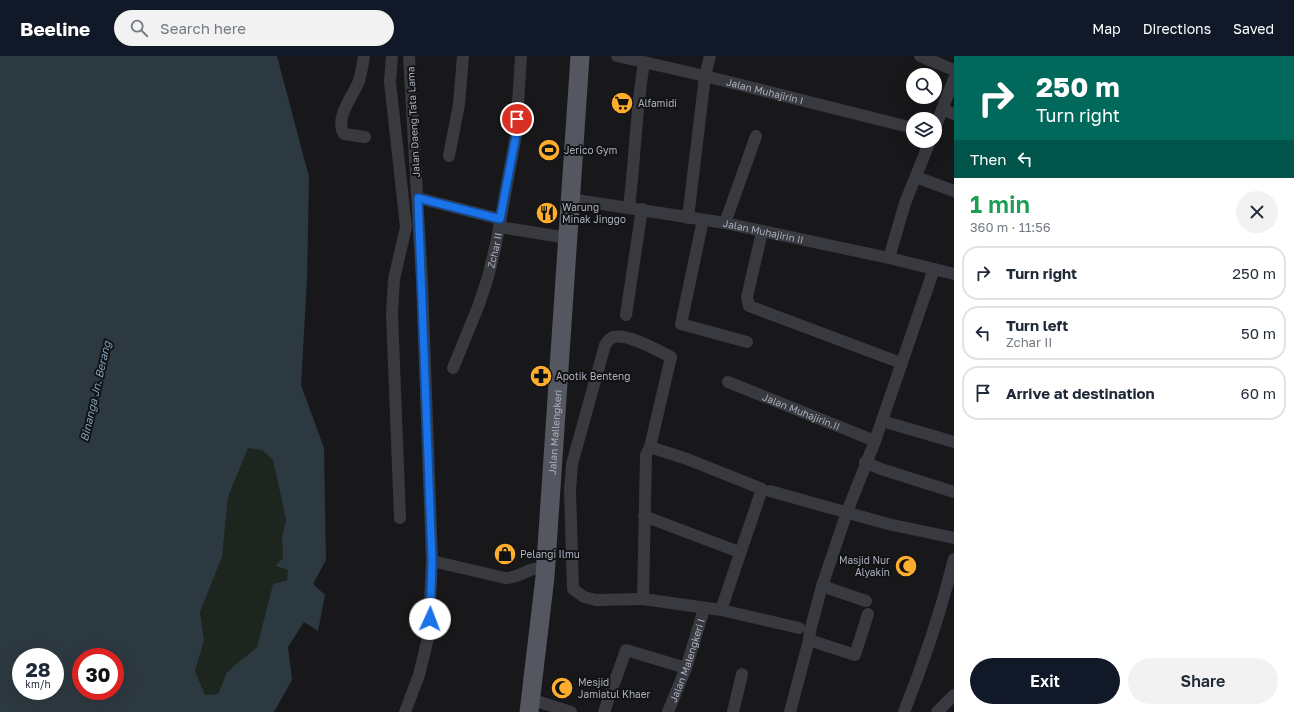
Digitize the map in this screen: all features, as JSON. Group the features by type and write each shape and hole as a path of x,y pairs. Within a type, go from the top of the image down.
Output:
{"main road":[{"name":"Jalan Mallengkeri","path":"529,706 545,568 580,56"}],"street":[{"path":"364,56 359,81 342,117 341,129 344,134 365,137"},
{"path":"392,56 390,82 406,227 394,279 392,313 400,518"},
{"name":"Jalan Daeng Tata Lama","path":"405,712 419,674 428,638 432,561 418,198 409,56"},
{"path":"449,156 459,104 462,56"},
{"name":"Zchar II","path":"452,368 478,307 488,277 516,135 521,56"},
{"name":"Jalan Muhajirin I","path":"617,56 646,61 906,126"},
{"path":"688,218 705,76 710,56"},
{"path":"920,56 954,70"},
{"path":"629,207 635,157 640,86 646,61"},
{"path":"941,112 954,80"},
{"path":"942,109 954,114"},
{"path":"725,224 756,136"},
{"path":"889,258 905,203 927,148"},
{"path":"916,177 954,190"},
{"path":"418,198 499,223 568,238"},
{"name":"Jalan Muhajirin II","path":"570,198 725,224 889,258 954,274"},
{"path":"626,315 642,210"},
{"path":"703,220 681,324 747,342"},
{"path":"762,232 747,297 749,306 901,363"},
{"path":"790,712 822,586 846,512 865,462 875,441 934,269"},
{"path":"643,599 646,455 650,447 672,357 626,337 613,337 609,339 605,345 572,464 570,484 574,588 584,597 596,600 643,599 704,609 721,610 799,628"},
{"name":"Jalan Muhajirin.II","path":"728,382 875,441"},
{"path":"882,421 954,442"},
{"path":"650,447 687,459 762,489 739,552 721,610"},
{"path":"865,462 881,469 954,492"},
{"path":"551,484 570,484"},
{"path":"770,491 888,524 954,538"},
{"path":"644,516 739,552"},
{"path":"904,712 950,592 954,559"},
{"path":"432,561 505,578 512,578 532,568 545,568"},
{"path":"822,586 866,601"},
{"name":"Jalan Malengkeri I","path":"668,712 686,668 704,609"},
{"path":"809,640 855,656 868,614"},
{"path":"604,712 626,650 686,668"},
{"path":"733,712 742,674"},
{"path":"937,712 954,695"},
{"path":"529,706 571,712"}],"shaded area":[{"path":"248,447 262,450 273,460 286,520 282,537 283,558 275,567 288,570 287,580 273,584 257,647 227,672 218,694 205,695 195,671 204,641 200,612 222,557 228,497"}],"water":[{"name":"Binanga Jn. Berang","path":"0,56 277,56 309,177 307,280 301,385 324,448 326,560 313,584 325,595 318,631 304,622 288,647 292,680 274,712 0,712","holes":["248,448 262,450 273,460 286,520 282,537 283,558 275,566 288,570 287,580 273,584 257,647 227,672 218,694 205,695 195,671 204,641 200,612 222,557 228,497"]}],"place":[{"name":"Alfamidi","path":"622,103"},
{"name":"Jerico Gym","path":"549,150"},
{"name":"Warung Minak Jinggo","path":"547,213"},
{"name":"Apotik Benteng","path":"541,376"},
{"name":"Pelangi Ilmu","path":"505,554"},
{"name":"Masjid Nur Alyakin","path":"906,566"},
{"name":"Mesjid Jamiatul Khaer","path":"562,688"}],"route":[{"path":"430,619 432,561 418,198 500,219 516,135 517,119"}]}
